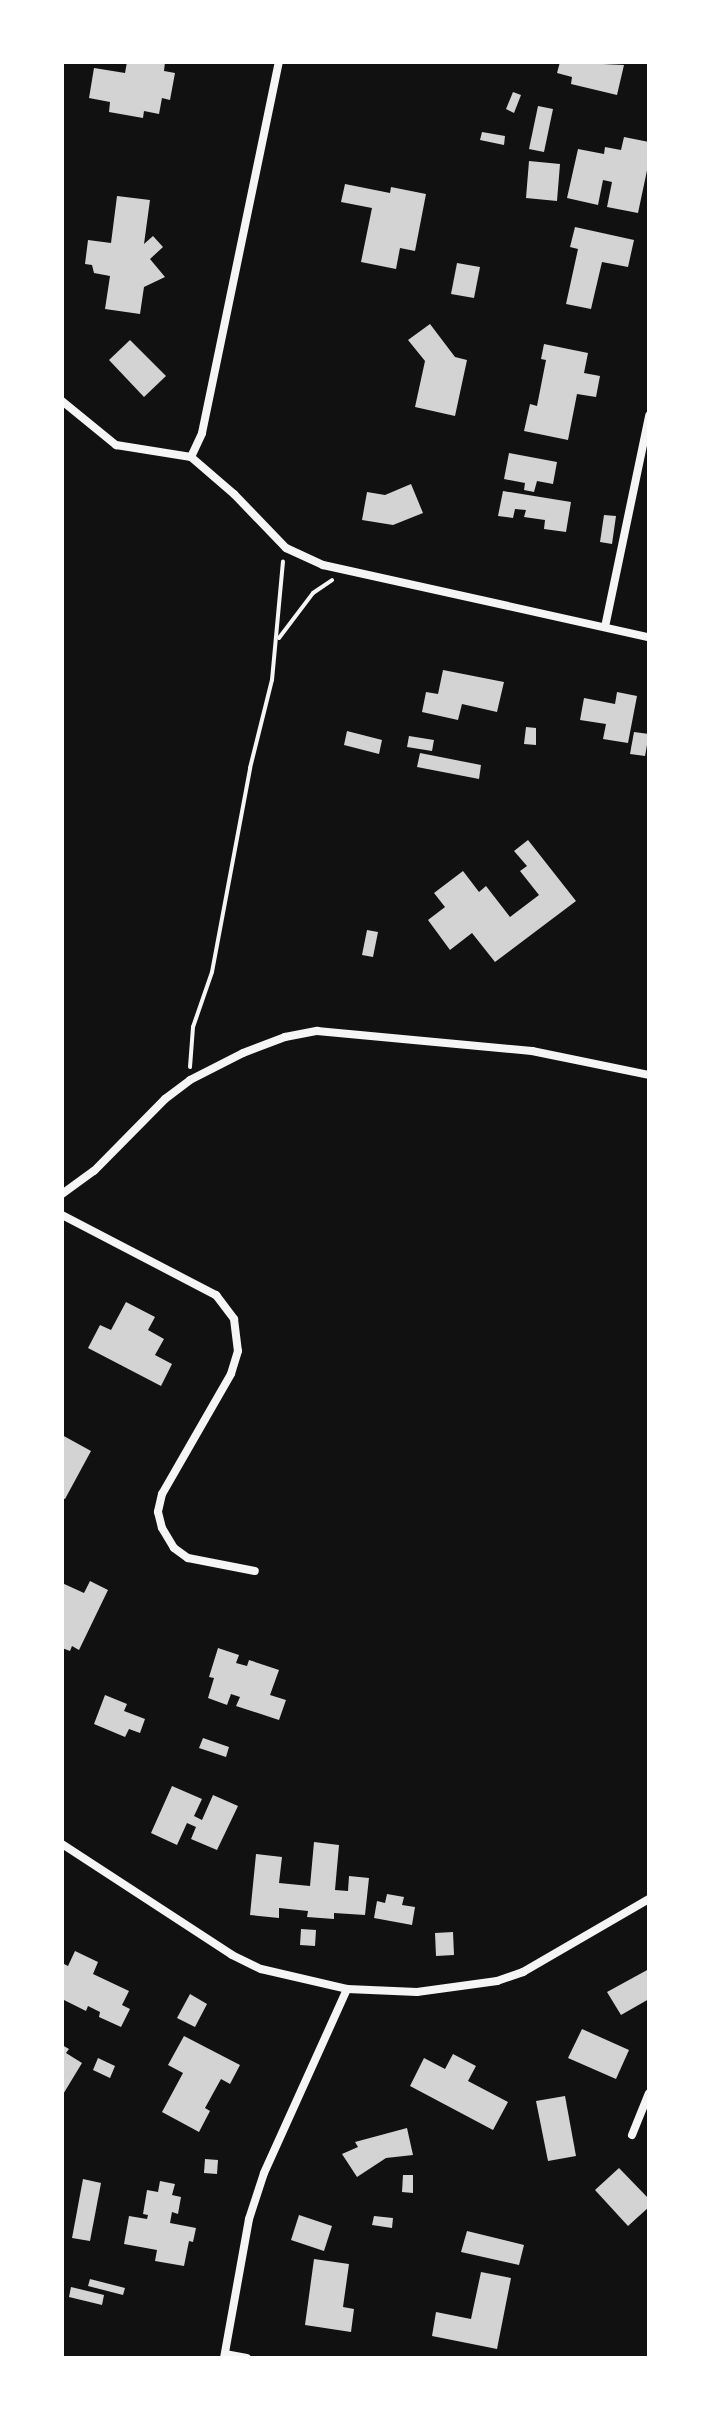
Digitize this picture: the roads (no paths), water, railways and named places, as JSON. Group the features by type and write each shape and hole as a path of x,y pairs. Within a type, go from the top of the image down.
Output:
{"street":[{"path":"191,457 202,433 279,62"},
{"path":"62,401 116,445 191,457 234,494 286,548 345,573 649,637"},
{"path":"605,627 649,416"},
{"path":"62,1194 94,1171 165,1099 190,1080 243,1053 285,1037 317,1031 532,1051 649,1075"},
{"path":"62,1215 216,1295 234,1319 238,1351 231,1374 162,1494 158,1512 162,1528 174,1548 188,1558 255,1571"},
{"path":"63,1847 232,1955 261,1969 347,1989 417,1992 497,1981 523,1972 649,1899"},
{"path":"247,2358 224,2356 249,2219 264,2173 347,1989"},
{"path":"632,2135 649,2093"}]}
